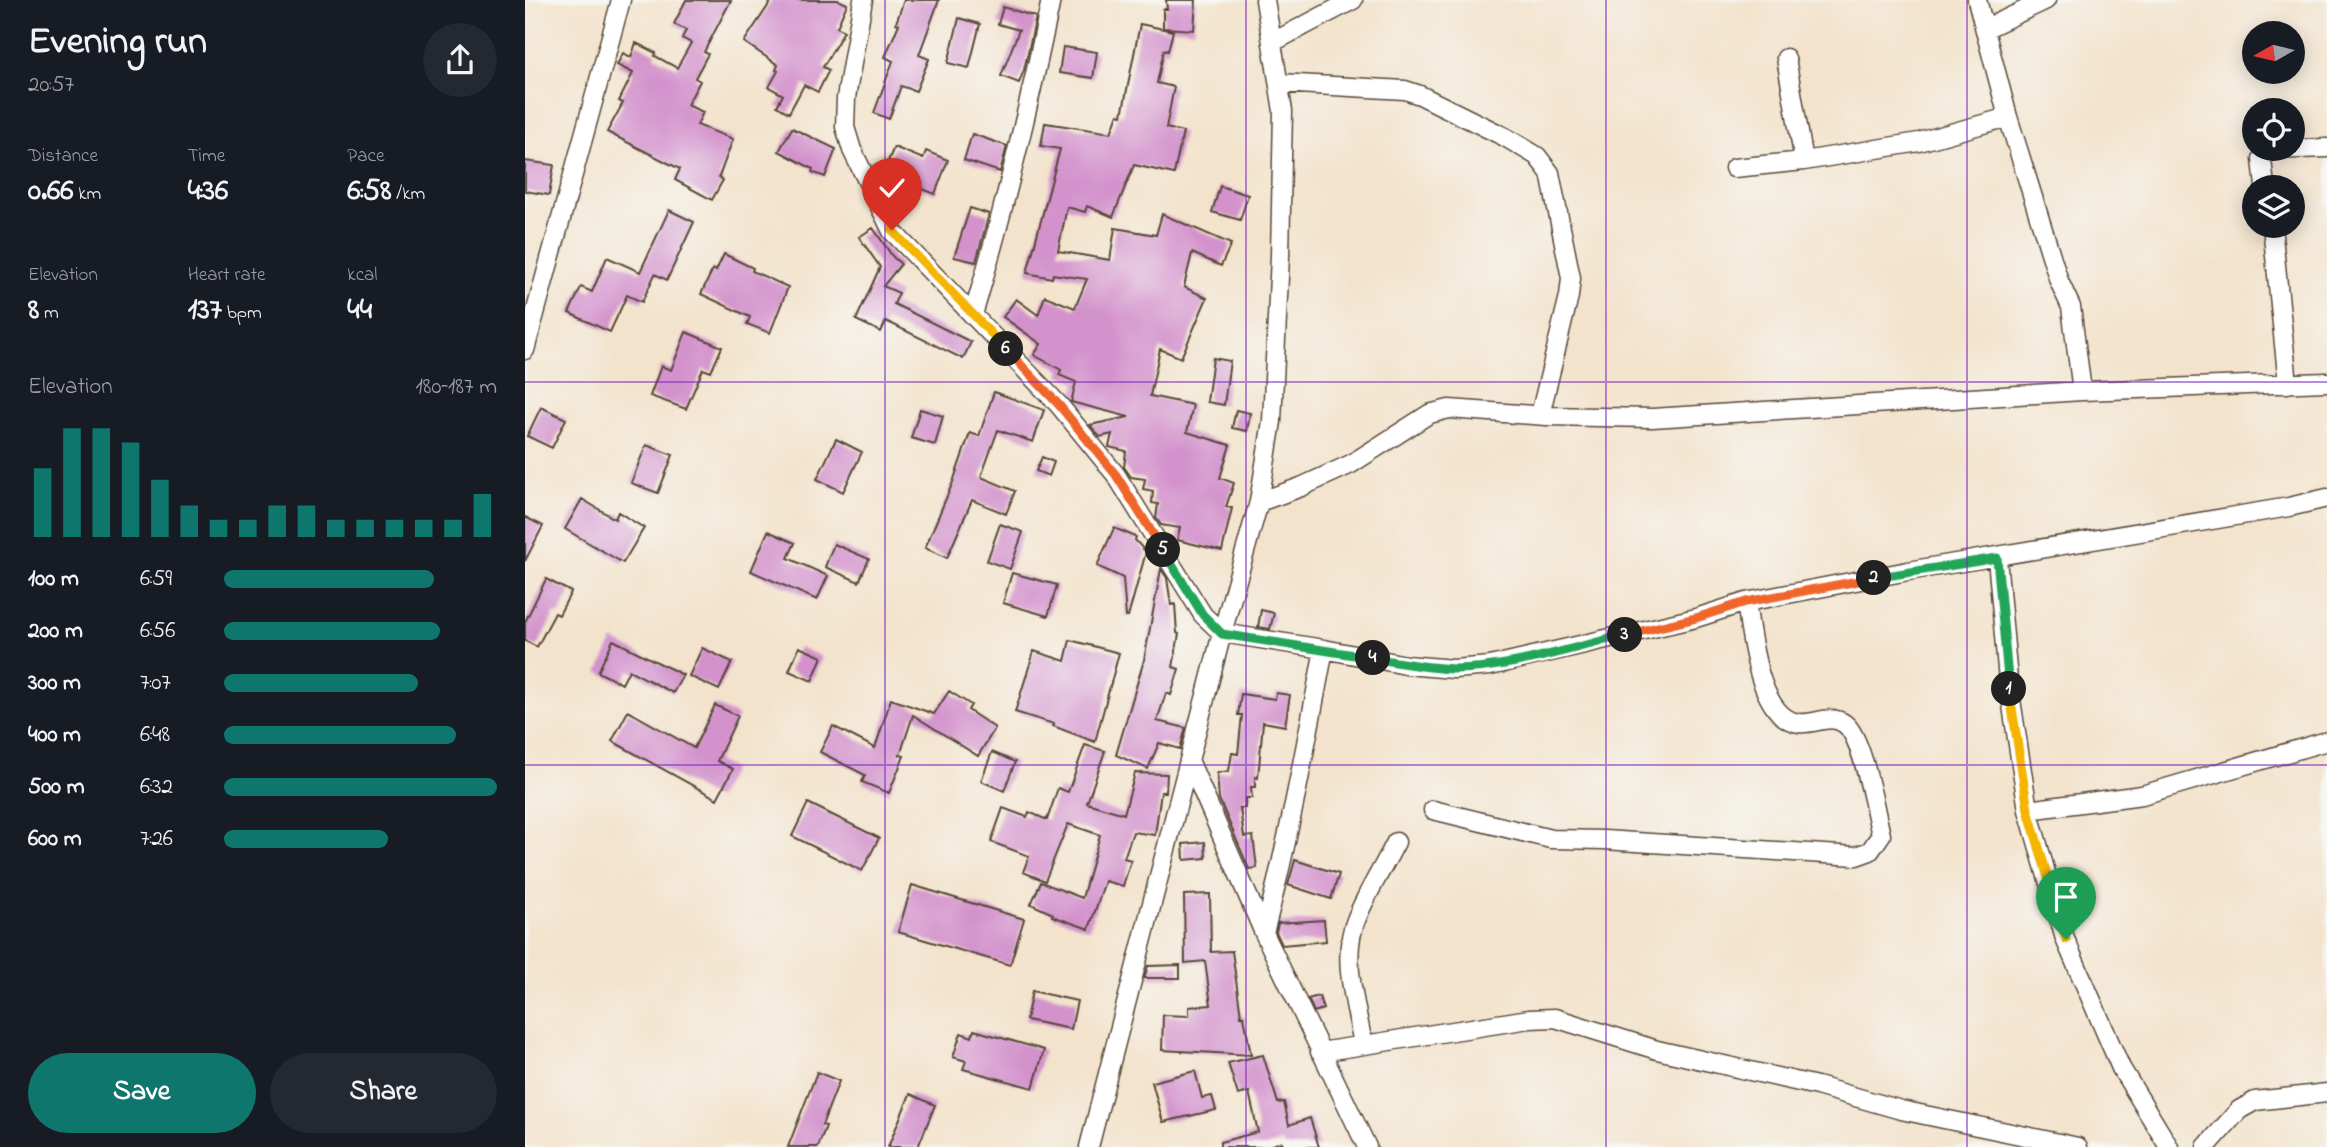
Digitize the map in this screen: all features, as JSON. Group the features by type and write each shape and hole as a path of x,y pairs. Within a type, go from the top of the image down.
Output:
{"street":[{"path":"525,351 621,0"},
{"path":"863,0 846,98 845,127 852,150 892,230 1059,405 1116,475 1203,615 1222,634 1324,649 1406,665 1454,669 1490,666 1696,618 1746,602 1908,571 2289,507 2327,498"},
{"path":"973,315 997,236 1052,0"},
{"path":"1089,1147 1222,634 1259,502 1272,421 1283,111 1265,0"},
{"path":"1273,42 1353,0"},
{"path":"1977,0 2008,117 2059,281 2071,307 2082,391"},
{"path":"1985,29 2046,0"},
{"path":"1786,58 1804,161"},
{"path":"1279,83 1412,93 1505,137 1537,156 1544,164 1550,173 1571,278 1540,415"},
{"path":"1734,168 1804,161 1920,142 2008,117"},
{"path":"2264,175 2262,159 2270,150 2327,148"},
{"path":"2273,238 2288,384"},
{"path":"1259,502 1301,487 1351,464 1429,414 1449,409 1652,418 2082,391 2327,383"},
{"path":"1997,558 2008,680 2028,810 2070,950 2121,1068 2169,1147"},
{"path":"1433,810 1551,839 1856,856 1870,851 1881,835 1858,740 1845,724 1831,718 1799,723 1786,718 1775,709 1758,670 1746,602"},
{"path":"1263,933 1278,881 1324,649"},
{"path":"2028,810 2142,795 2327,741"},
{"path":"1189,760 1263,933 1367,1147"},
{"path":"1363,1045 1351,972 1350,946 1355,922 1396,842"},
{"path":"1320,1052 1555,1018 1657,1050 1817,1086 1901,1110 2078,1147"},
{"path":"2206,1147 2239,1110 2255,1101 2327,1093"}],"building":[{"path":"686,0 731,0 704,52 708,54 695,78 700,81 687,105 703,112 697,125 733,139 719,177 723,180 712,200 675,180 680,169 607,132 623,103 619,101 633,73 617,65 623,53 631,57 636,43 677,68 691,43 682,38 686,30 674,24"},
{"path":"772,0 838,0 847,4 837,27 844,31 823,67 829,70 818,92 804,85 789,113 777,106 783,95 769,87 778,71 778,65 744,42"},
{"path":"904,0 939,0 919,55 929,59 916,91 901,86 889,119 874,113 893,61 885,57 899,24 896,23"},
{"path":"1166,0 1196,0 1194,30 1163,28"},
{"path":"1003,7 1036,17 1019,83 1001,76 1019,30 998,24"},
{"path":"959,18 980,24 969,68 948,63"},
{"path":"1140,24 1173,31 1168,51 1164,50 1157,83 1174,87 1166,128 1183,132 1174,174 1134,165 1113,217 1087,206 1085,212 1067,207 1058,251 1110,260 1115,228 1156,235 1162,214 1231,244 1221,266 1192,253 1184,287 1207,298 1181,358 1160,349 1150,396 1193,405 1187,432 1230,445 1220,478 1234,483 1226,507 1232,508 1222,551 1177,540 1180,528 1161,525 1156,518 1158,504 1152,503 1153,491 1143,489 1145,479 1131,477 1124,467 1126,451 1109,447 1112,434 1100,437 1090,425 1129,417 1071,402 1076,382 1059,375 1061,370 1034,355 1041,344 1003,317 1016,299 1038,315 1045,296 1075,308 1087,279 1053,274 1052,278 1027,273 1060,149 1041,146 1045,123 1111,133 1118,114 1122,115"},
{"path":"1063,47 1097,52 1093,78 1059,73"},
{"path":"792,128 836,149 825,177 779,151"},
{"path":"972,134 1007,146 1000,172 964,160"},
{"path":"894,147 923,159 926,151 948,160 935,194 883,173"},
{"path":"525,161 554,165 549,195 525,191"},
{"path":"1220,186 1248,195 1240,220 1212,212"},
{"path":"970,208 989,214 976,262 954,257"},
{"path":"669,210 694,222 667,280 655,274 642,302 627,295 610,332 569,313 581,287 592,292 607,257 640,272"},
{"path":"873,228 901,264 883,286 899,293 894,304 971,342 963,359 886,321 881,332 856,320 880,267 859,237"},
{"path":"724,254 753,268 752,271 788,287 770,333 747,324 750,317 701,294"},
{"path":"686,332 722,347 711,372 703,369 686,409 650,396 661,366 671,370"},
{"path":"1213,358 1230,361 1224,405 1207,402"},
{"path":"994,392 1044,410 1033,442 998,430 981,477 1015,491 1006,514 972,500 947,558 925,548 970,433 979,436"},
{"path":"541,407 566,419 552,448 527,436"},
{"path":"920,409 943,416 935,445 911,438"},
{"path":"1236,410 1250,413 1247,431 1232,428"},
{"path":"836,439 862,452 843,492 817,479"},
{"path":"646,445 673,455 658,493 631,483"},
{"path":"1042,457 1054,462 1049,476 1036,471"},
{"path":"582,499 615,519 618,512 644,528 623,563 565,529"},
{"path":"525,517 543,526 525,561"},
{"path":"1000,524 1023,532 1010,569 987,561"},
{"path":"1114,528 1136,537 1135,540 1146,552 1128,617 1123,578 1097,566"},
{"path":"768,531 795,543 788,558 828,576 817,600 751,571"},
{"path":"834,544 869,559 859,582 825,567"},
{"path":"1161,569 1167,578 1171,605 1175,604 1179,634 1173,667 1179,669 1171,695 1166,693 1157,721 1186,728 1180,749 1159,743 1148,769 1116,755 1144,660"},
{"path":"1012,573 1057,585 1048,616 1003,603"},
{"path":"546,579 571,592 559,615 555,613 537,647 525,641 525,622"},
{"path":"1261,610 1274,613 1270,629 1258,627"},
{"path":"613,640 683,675 673,693 629,670 622,684 598,672"},
{"path":"1070,640 1119,653 1095,742 1053,726 1054,724 1015,712 1034,651 1065,661"},
{"path":"799,647 822,657 812,681 789,671"},
{"path":"702,648 732,662 719,690 689,676"},
{"path":"949,691 971,705 968,710 995,728 978,756 913,715 900,755 904,756 889,793 862,782 865,775 820,752 833,726 875,748 891,699 934,714"},
{"path":"1276,693 1290,695 1285,726 1263,722 1258,778 1255,777 1255,787 1251,787 1252,798 1245,798 1245,808 1240,808 1244,837 1253,836 1257,868 1249,869 1219,799 1217,773 1229,771 1232,753 1238,754 1241,694 1275,699"},
{"path":"715,705 738,716 717,761 733,769 717,799 612,741 628,711 694,748"},
{"path":"1085,745 1105,751 1087,803 1124,814 1135,773 1167,774 1166,792 1161,792 1155,835 1133,832 1124,858 1131,860 1123,886 1105,881 1089,929 1052,916 1053,914 1031,904 1041,882 1082,898 1100,835 1068,824 1045,881 1023,872 1029,856 991,842 1003,808 1027,817 1029,812 1047,820 1058,788 1068,792"},
{"path":"992,752 1015,762 1004,791 981,781"},
{"path":"808,803 879,838 862,871 792,836"},
{"path":"1205,842 1206,858 1184,860 1183,844"},
{"path":"1295,860 1339,874 1331,899 1288,885"},
{"path":"912,885 1024,919 1010,965 898,932"},
{"path":"1210,894 1211,952 1232,951 1241,1016 1244,1016 1251,1055 1162,1050 1163,1015 1189,1016 1189,1007 1211,1005 1205,961 1185,963 1184,895"},
{"path":"1324,920 1326,941 1282,945 1276,932 1278,923"},
{"path":"1180,965 1180,978 1144,978 1148,966"},
{"path":"1032,991 1077,1001 1071,1029 1026,1020"},
{"path":"1319,996 1323,1009 1314,1012 1308,999"},
{"path":"974,1030 1044,1050 1033,1088 963,1069 966,1061 953,1057 961,1033 972,1037"},
{"path":"1263,1055 1278,1103 1284,1102 1289,1125 1310,1118 1319,1147 1284,1147 1282,1142 1265,1147 1220,1147 1220,1142 1258,1132 1249,1092 1238,1095 1228,1063"},
{"path":"1195,1071 1202,1098 1212,1096 1216,1110 1163,1122 1152,1082"},
{"path":"817,1072 839,1081 822,1125 826,1126 818,1147 788,1147"},
{"path":"910,1094 935,1105 918,1147 888,1147"}],"route":[{"path":"892,230 1059,405 1116,475 1203,615 1222,634 1324,649 1406,665 1454,669 1490,666 1696,618 1746,602 1908,571 1997,558 2008,680 2028,810 2066,939"}]}
